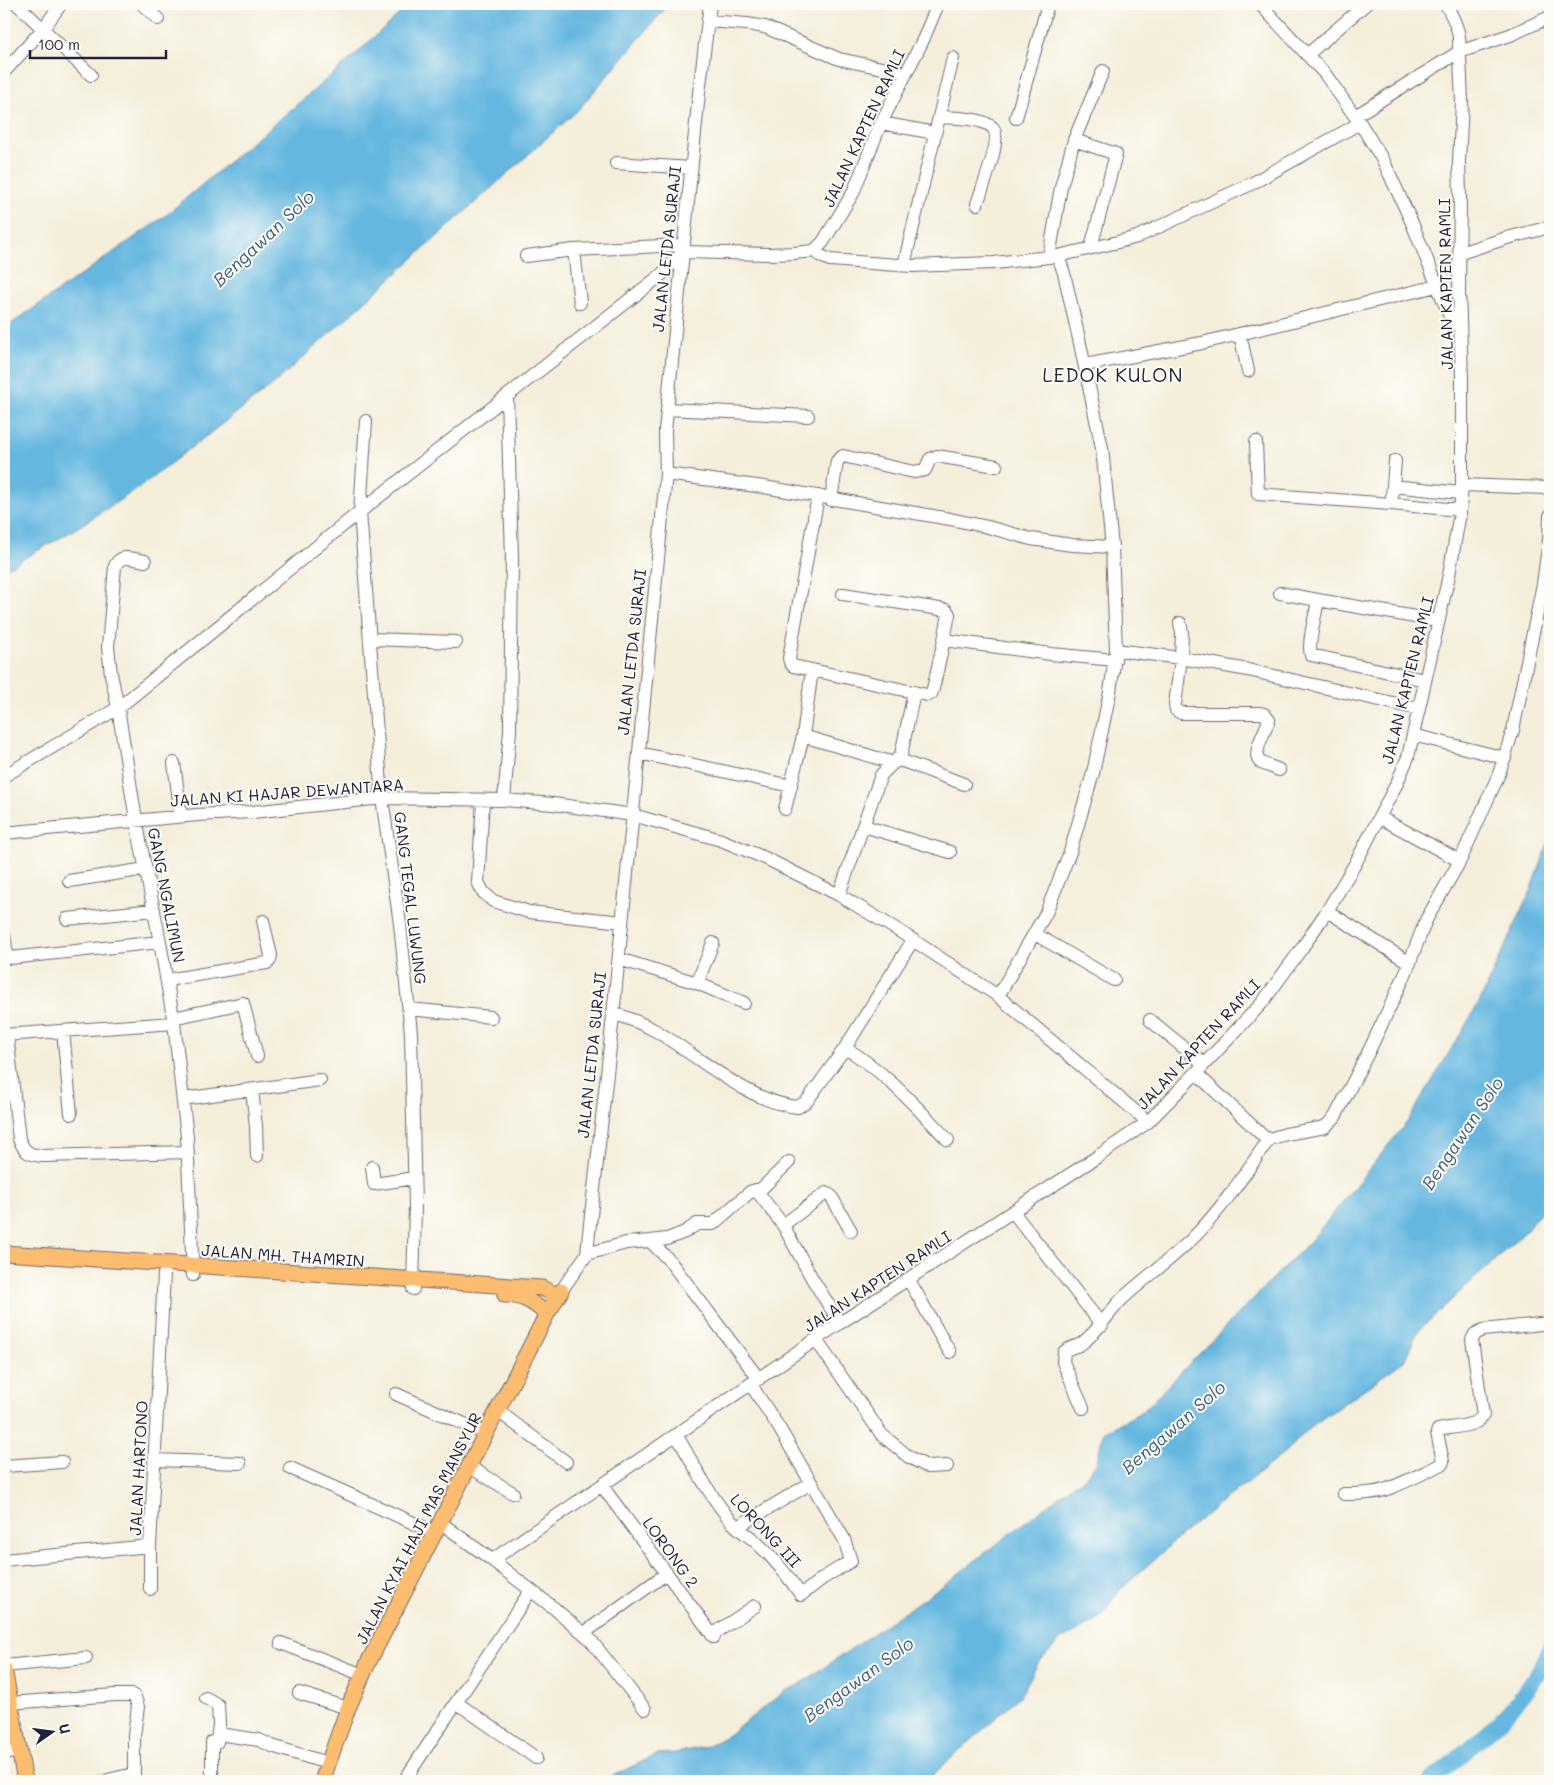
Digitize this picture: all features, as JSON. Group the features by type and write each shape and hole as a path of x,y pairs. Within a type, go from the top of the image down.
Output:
{"main road":[{"name":"JALAN MH. THAMRIN","path":"4,1253 193,1271 413,1284 526,1298 547,1289 560,1294"},
{"name":"JALAN MH. THAMRIN","path":"4,1263 164,1274 193,1271"},
{"name":"JALAN KYAI HAJI MAS MANSYUR","path":"322,1781 348,1708 363,1675 560,1294"},
{"name":"JALAN MH. THAMRIN","path":"533,1295 548,1314"},
{"path":"4,1668 25,1781"}],"street":[{"path":"17,4 91,75"},
{"path":"4,72 43,29 61,4"},
{"path":"142,4 158,19"},
{"name":"JALAN LETDA SURAJI","path":"560,1294 587,1250 589,1233 619,959 666,474 665,431 667,409 691,168 710,4"},
{"path":"925,4 932,16"},
{"name":"JALAN KAPTEN RAMLI","path":"814,251 824,242 852,193 881,123 923,40 938,4"},
{"path":"1016,118 1048,4"},
{"path":"1260,4 1325,74 1357,119 1384,162 1412,222 1451,319 1460,327"},
{"path":"1307,55 1366,4"},
{"name":"JALAN KAPTEN RAMLI","path":"492,1560 677,1436 840,1323 1137,1131 1200,1069 1262,1003 1327,911 1397,783 1408,757 1448,575 1460,510 1462,489 1458,162 1462,102 1460,58 1458,52 1459,38 1455,23 1446,4"},
{"path":"526,256 574,250 683,249 771,254 814,251 830,260 929,266 994,263 1054,257 1137,237 1223,198 1274,172 1458,52 1510,35 1550,17"},
{"path":"708,21 765,27 839,59 906,73"},
{"path":"904,265 953,58"},
{"path":"998,996 1035,934 1056,891 1081,817 1093,772 1116,655 1112,547 1102,448 1064,274 1054,257 1061,187 1074,140 1103,71"},
{"path":"939,116 969,119 992,127 995,132 996,146 977,204"},
{"path":"881,123 935,133"},
{"path":"1074,140 1115,152 1116,154 1091,248"},
{"path":"616,163 691,168"},
{"path":"1460,253 1550,227"},
{"path":"4,776 118,708 360,512 661,275 683,249"},
{"path":"574,250 580,303"},
{"path":"1085,365 1240,334 1437,286"},
{"path":"1240,334 1248,371"},
{"path":"504,800 510,730 512,558 507,396"},
{"path":"667,409 808,416"},
{"name":"GANG TEGAL LUWUNG","path":"366,422 360,512 382,798 400,924 409,1009 414,1178 413,1284"},
{"path":"1256,442 1258,494 1460,510"},
{"path":"831,500 837,461 843,456 914,472 925,470 930,459 937,456 996,466"},
{"path":"1391,504 1395,461"},
{"path":"666,474 818,496 831,500 950,519 1031,539 1072,545 1112,547"},
{"path":"1393,486 1462,489 1550,488"},
{"path":"818,496 789,658 790,662 793,666 926,695 931,694 949,618 946,610 843,594"},
{"path":"1084,1408 1063,1362 1064,1352 1068,1348 1079,1345 1102,1325 1115,1306 1181,1248 1217,1211 1269,1139 1324,1127 1335,1118 1373,1044 1410,963 1426,920 1460,861 1505,758 1529,658 1543,584 1550,516"},
{"name":"GANG NGALIMUN","path":"145,561 123,557 118,560 115,566 108,647 136,820 174,1020 188,1152 193,1271"},
{"path":"1280,593 1438,621"},
{"path":"1318,600 1310,655 1425,680"},
{"path":"1180,623 1182,632 1181,658 1176,710 1181,713 1264,714 1269,720 1258,749 1257,757 1261,762 1279,770"},
{"path":"370,639 456,642"},
{"path":"944,640 1051,654 1181,658 1248,670 1419,709"},
{"path":"785,809 803,736 812,670"},
{"path":"839,895 881,775 901,755 914,692"},
{"path":"1414,735 1505,758"},
{"path":"803,736 895,761 964,784"},
{"path":"639,752 790,786"},
{"path":"174,763 181,816"},
{"name":"JALAN KI HAJAR DEWANTARA","path":"4,833 181,816 252,812 382,798 504,800 553,804 633,815 721,840 765,858 839,895 913,940 998,996 1148,1122"},
{"path":"483,800 478,882 483,892 493,901 529,912 622,922"},
{"path":"1379,817 1460,861"},
{"path":"864,826 950,852"},
{"path":"69,881 146,869"},
{"path":"66,919 154,910"},
{"path":"1327,911 1410,963"},
{"path":"167,980 267,963 271,955 263,921"},
{"path":"1035,934 1114,980"},
{"path":"4,935 7,955 10,958 160,942"},
{"path":"613,1013 637,1021 656,1031 722,1075 768,1100 792,1106 802,1105 807,1101 845,1048 913,940"},
{"path":"697,983 713,943"},
{"path":"619,959 697,983 744,1003"},
{"path":"188,1152 32,1155 23,1149 18,1139 6,1035 174,1020 243,1003 257,1056"},
{"path":"409,1009 491,1017"},
{"path":"1150,1020 1200,1069 1258,1133 1269,1139"},
{"path":"62,1031 71,1114"},
{"path":"845,1048 862,1058 882,1074 948,1140"},
{"path":"183,1099 320,1080"},
{"path":"252,1090 256,1126 256,1156"},
{"path":"758,1192 790,1162"},
{"path":"372,1166 374,1184 414,1178"},
{"path":"587,1250 626,1243 667,1239 685,1232 697,1224 713,1224 750,1192 756,1190 783,1224 813,1280 840,1323"},
{"path":"783,1224 826,1193 831,1196 851,1231"},
{"path":"1013,1212 1102,1325"},
{"path":"650,1241 669,1260 755,1382 811,1483 737,1527"},
{"name":"JALAN HARTONO","path":"4,1560 150,1546 164,1274"},
{"path":"908,1279 950,1352"},
{"path":"1344,1494 1383,1491 1442,1464 1443,1461 1437,1439 1438,1430 1476,1423 1482,1419 1483,1415 1472,1340 1474,1334 1483,1330 1550,1322"},
{"path":"816,1340 882,1435 908,1457 928,1467 947,1466"},
{"path":"396,1394 487,1434"},
{"path":"498,1411 566,1462"},
{"name":"LORONG III","path":"677,1436 718,1503 737,1527 745,1535 757,1542 771,1556 801,1595 823,1578 851,1561 844,1539 811,1483"},
{"path":"154,1460 240,1463"},
{"path":"4,1466 62,1462"},
{"path":"470,1466 513,1493"},
{"path":"290,1468 438,1528 492,1560 584,1633 645,1710"},
{"name":"LORONG 2","path":"602,1486 713,1636 755,1606"},
{"path":"150,1546 150,1589"},
{"path":"584,1633 667,1573"},
{"path":"404,1781 531,1590"},
{"path":"280,1643 363,1675"},
{"path":"4,1668 86,1658"},
{"path":"299,1693 348,1708"},
{"path":"10,1703 115,1695 135,1697 138,1707 134,1735 134,1778 104,1781"},
{"path":"206,1698 218,1705 217,1742 212,1742 212,1781"},
{"path":"458,1702 536,1758"},
{"path":"218,1734 259,1740 272,1746 327,1763"},
{"path":"4,1753 20,1752"}],"water":[{"name":"Bengawan Solo","path":"410,4 669,4 578,110 269,388 137,489 72,531 4,570 4,329 165,216 346,63"},
{"name":"Bengawan Solo","path":"1550,838 1550,1199 1527,1230 1418,1331 1404,1361 1313,1425 1287,1451 1189,1528 1119,1591 1104,1615 1061,1640 1040,1661 1020,1696 926,1781 602,1781 658,1754 676,1753 707,1746 727,1736 785,1691 799,1685 949,1581 1076,1483 1083,1480 1097,1462 1103,1433 1143,1411 1314,1237 1408,1121 1479,1003 1531,891"}],"waterway":[{"path":"1431,1781 1482,1737 1515,1705 1541,1668 1550,1648"}],"district":[{"name":"LEDOK KULON","path":"1113,374"}]}
